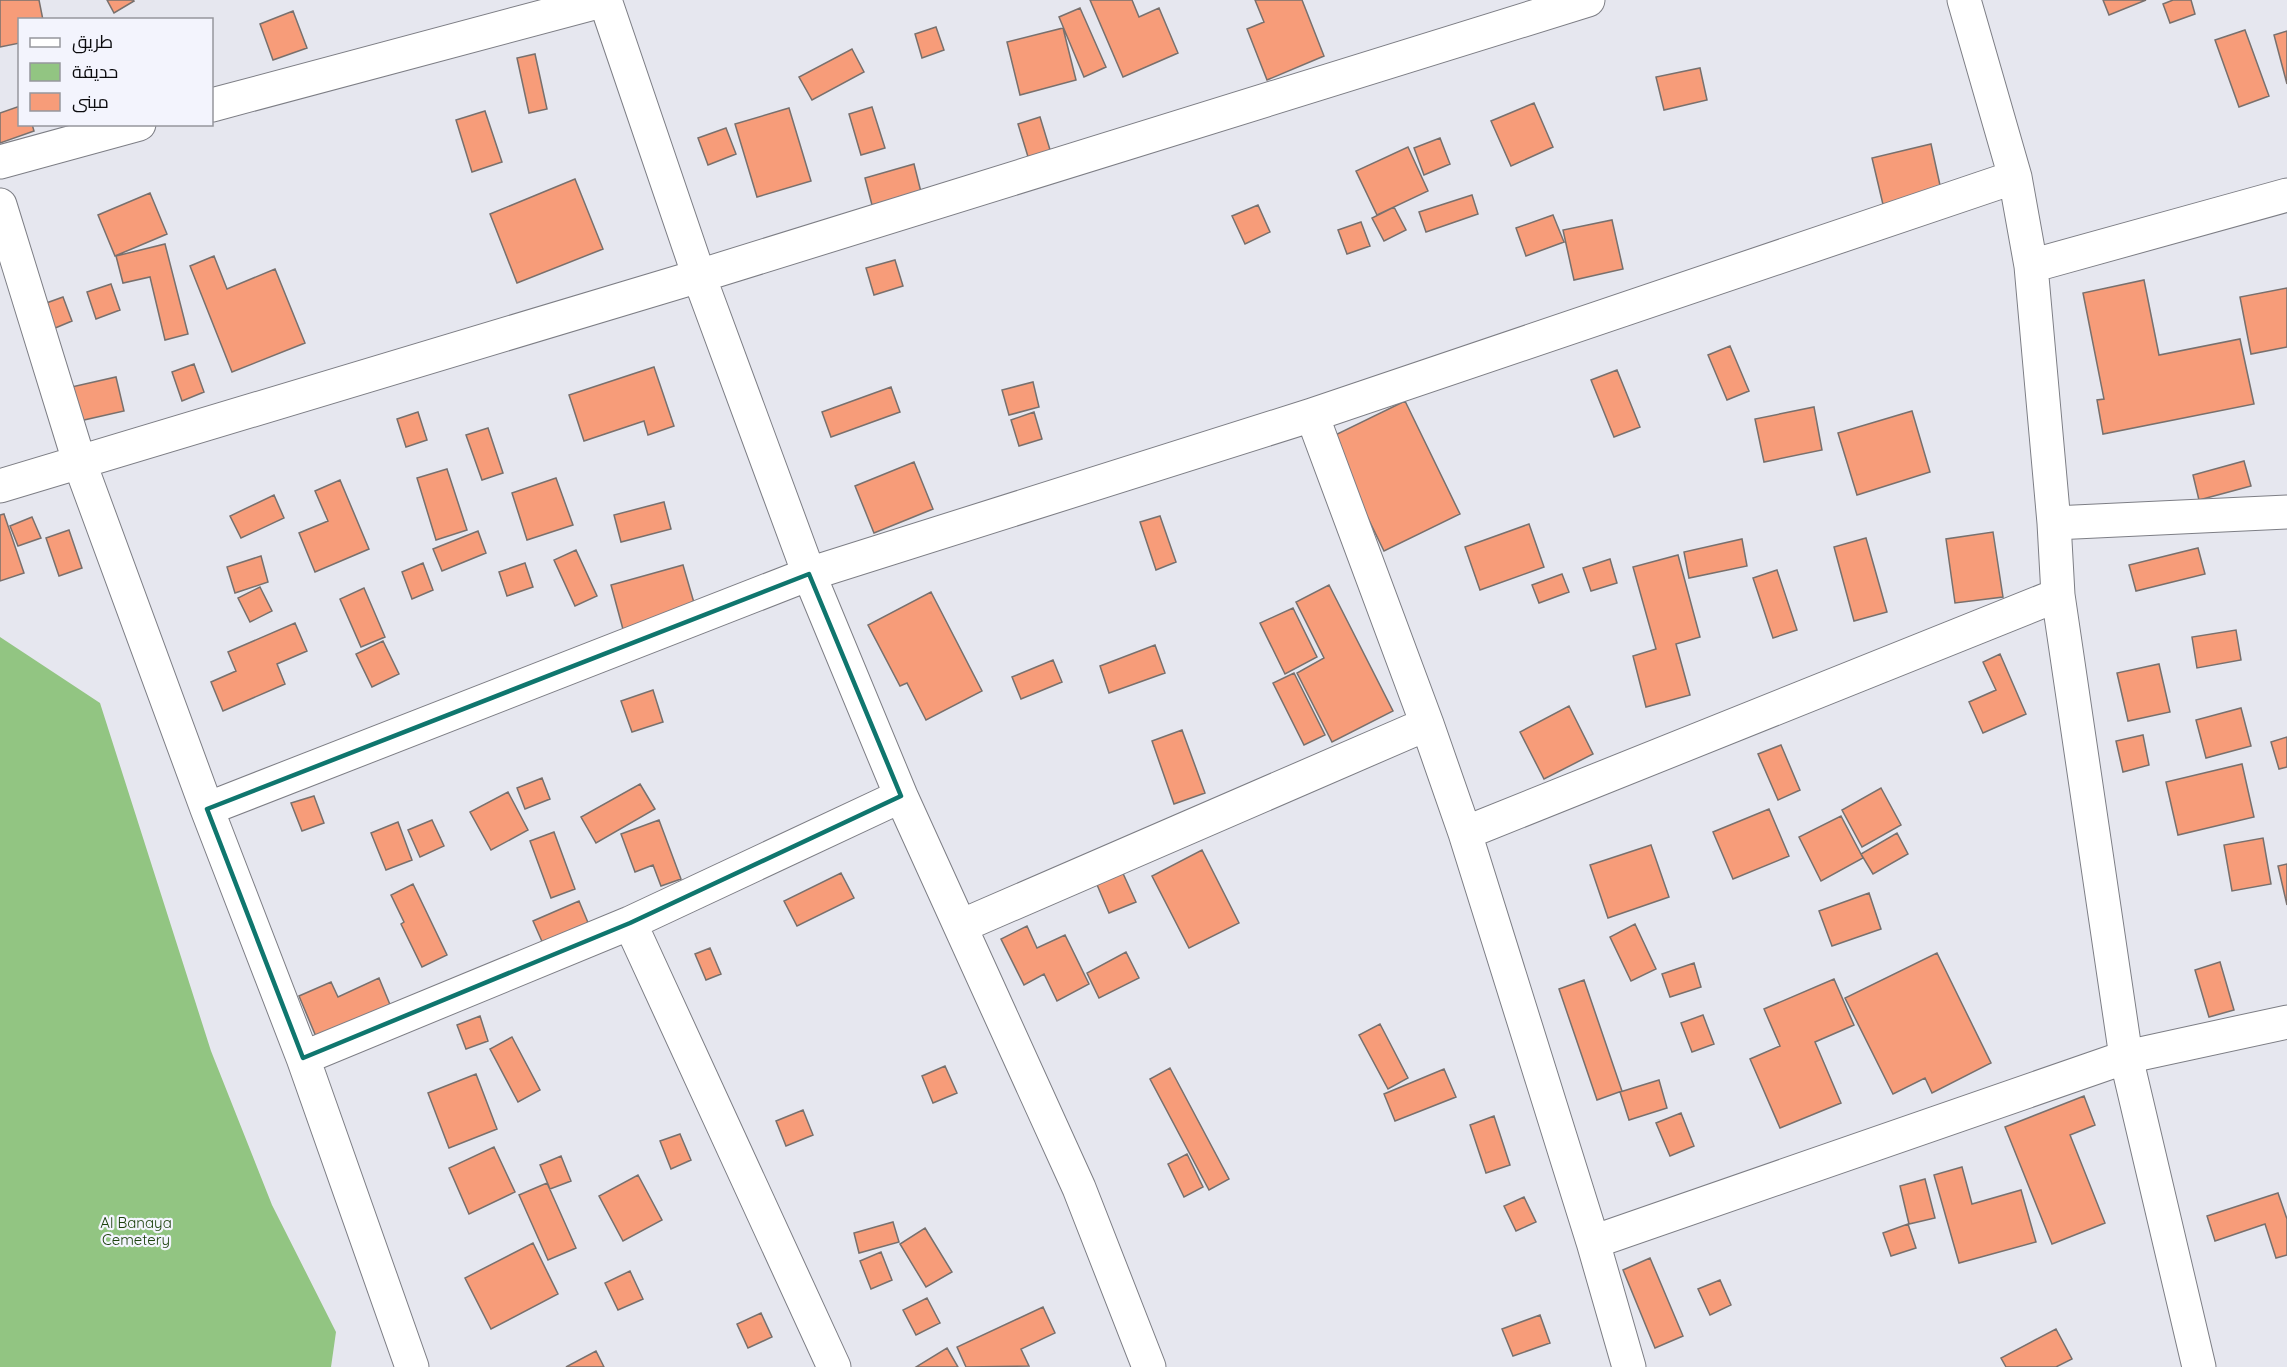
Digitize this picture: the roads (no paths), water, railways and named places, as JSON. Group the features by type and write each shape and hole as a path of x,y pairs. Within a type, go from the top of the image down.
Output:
{"street":[{"path":"213,105 605,0 699,276 809,574 902,796 1079,1188 1149,1367"},
{"path":"0,486 699,276 1588,0"},
{"path":"1964,0 2015,177 2031,266 2054,523 2058,595 2126,1057 2199,1367"},
{"path":"0,162 132,126"},
{"path":"207,809 809,574 1312,416 2015,177"},
{"path":"2031,266 2287,195"},
{"path":"0,205 79,461 207,809 303,1058 412,1367"},
{"path":"1312,416 1427,724 1465,833 1593,1242 1629,1367"},
{"path":"2054,523 2287,512"},
{"path":"1465,833 2058,595"},
{"path":"961,926 1427,724"},
{"path":"303,1058 630,923 902,796"},
{"path":"630,923 834,1367"},
{"path":"1593,1242 2126,1057 2287,1022"}],"park label":[{"name":"Al Banaya Cemetery","path":"136,1230"}]}
